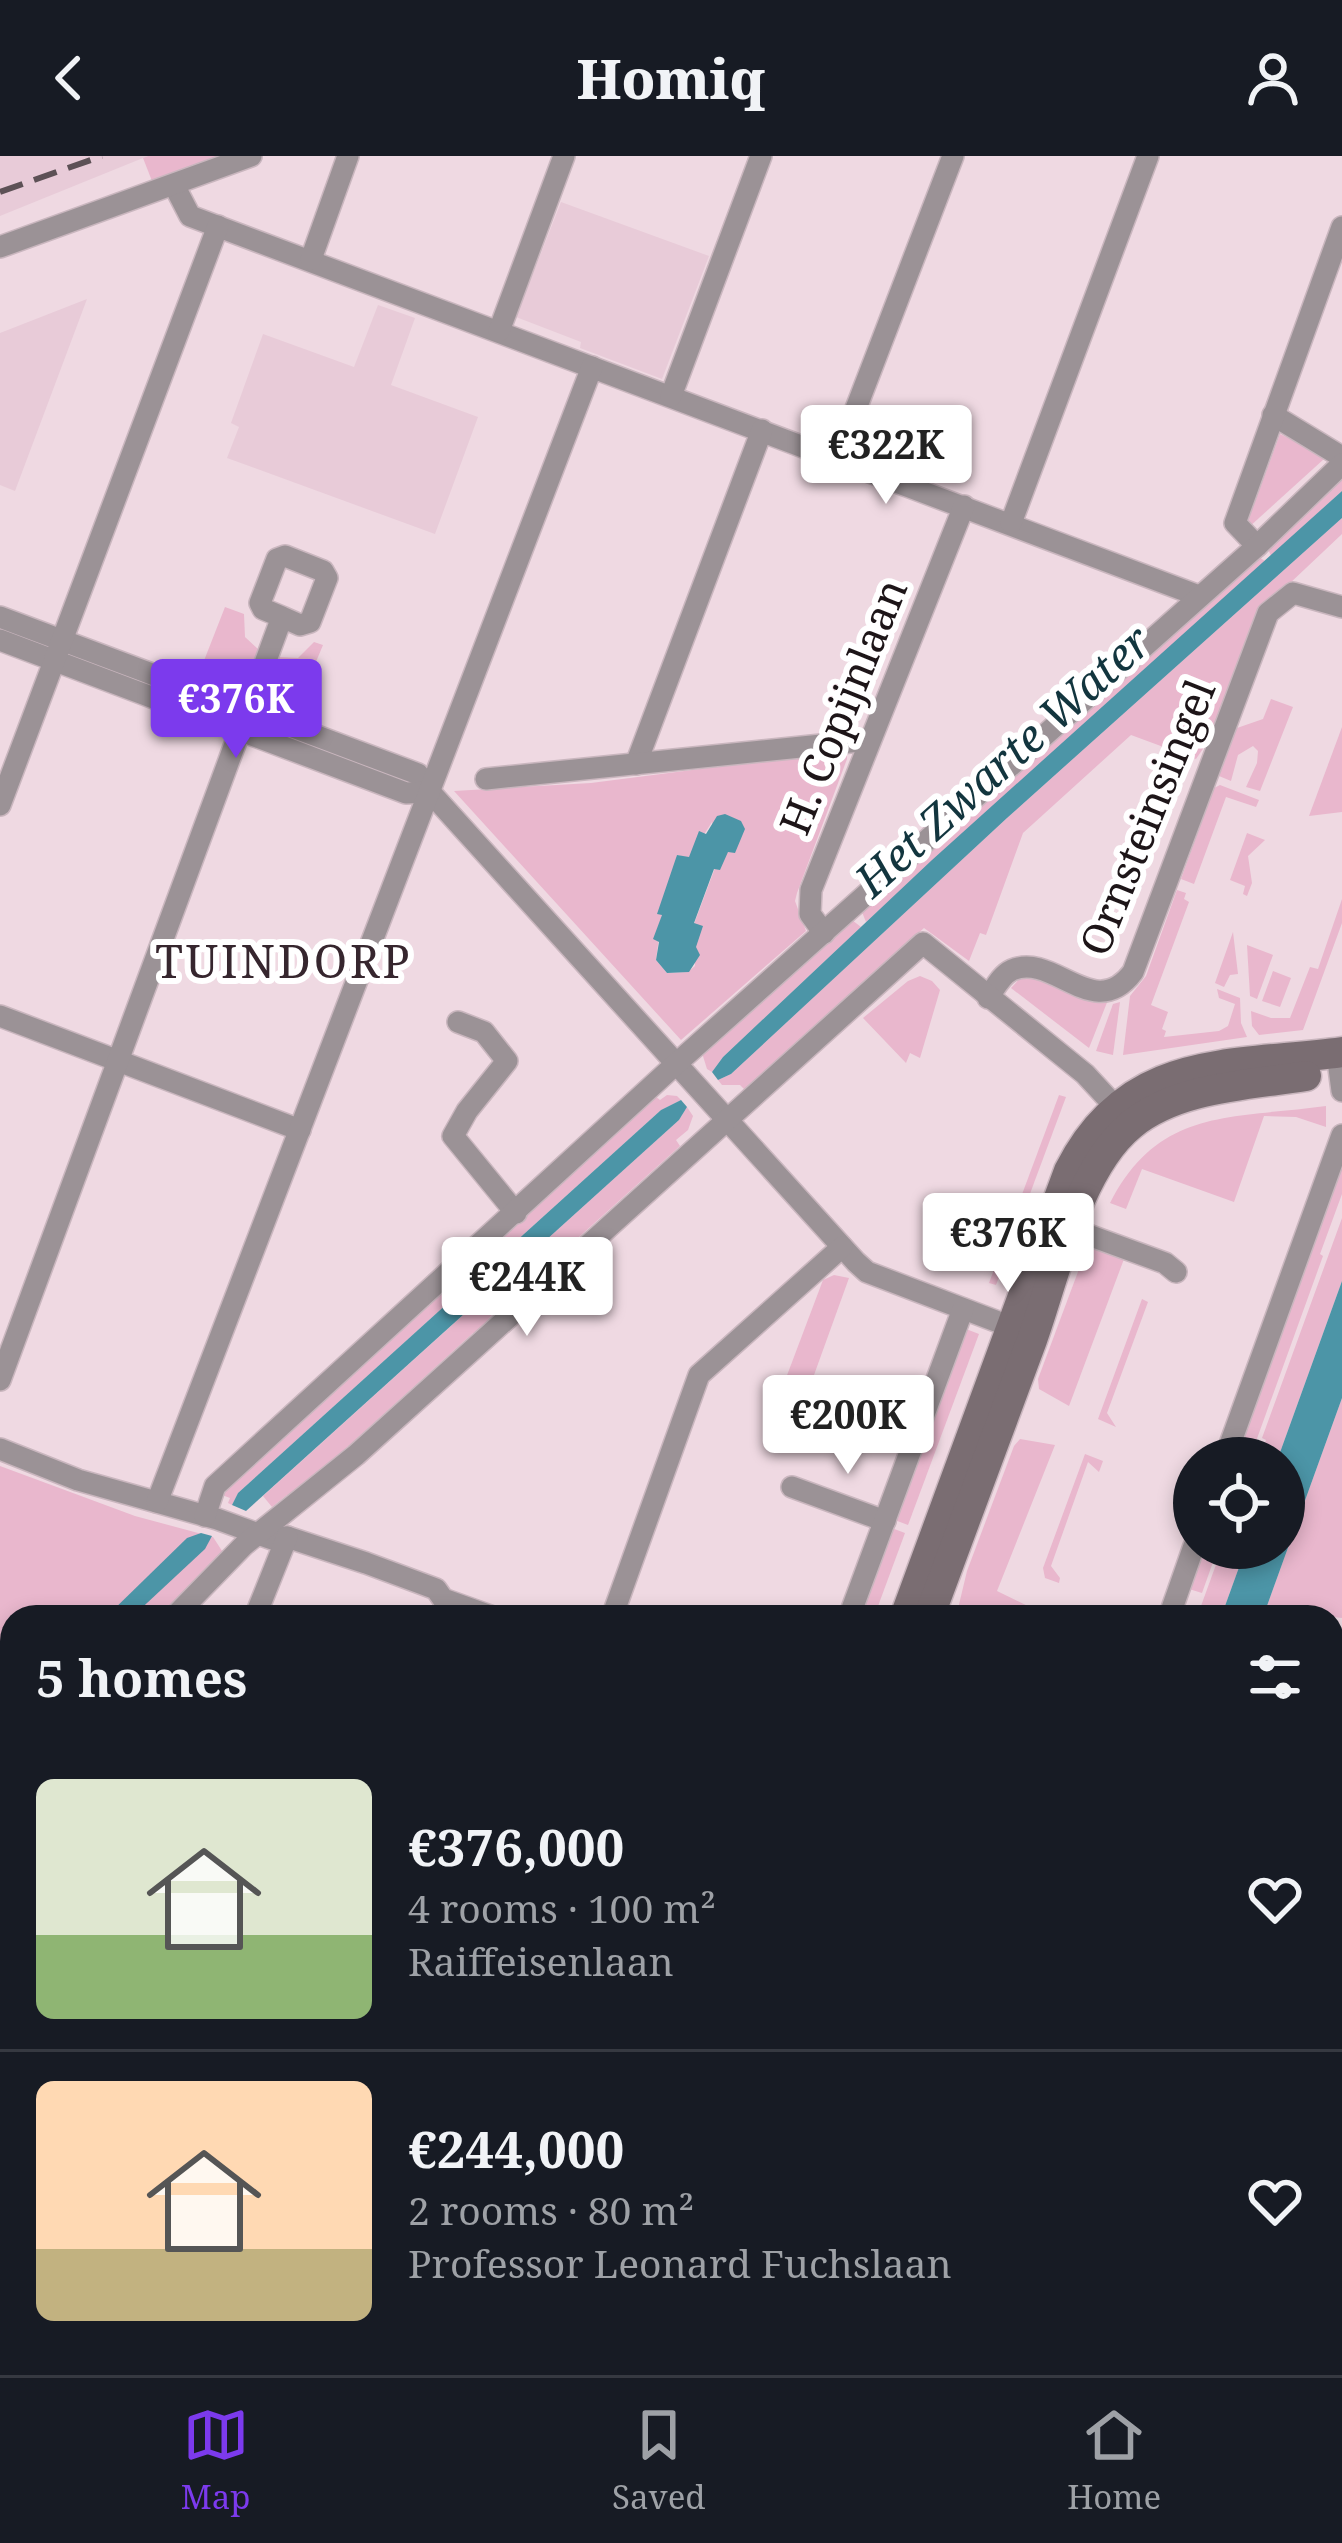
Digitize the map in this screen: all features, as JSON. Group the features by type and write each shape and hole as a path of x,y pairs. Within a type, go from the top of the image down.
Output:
{"main road":[{"path":"933,1605 1061,1225 1124,1115 1340,1068"},
{"path":"910,1605 1023,1331"}],"street":[{"path":"0,247 251,156"},
{"path":"311,259 348,156"},
{"path":"499,331 564,156"},
{"path":"671,396 761,156"},
{"path":"838,458 953,156"},
{"path":"1011,524 1148,156"},
{"path":"174,185 190,216 1199,596"},
{"path":"0,805 218,226"},
{"path":"1257,546 1234,523 1342,227"},
{"path":"158,1502 592,367"},
{"path":"205,1516 215,1486 677,1063 1257,546 1342,460 1273,415"},
{"path":"636,764 761,430"},
{"name":"H. Copijnlaan","path":"824,933 810,914 811,890 964,506"},
{"name":"Ornsteinsingel","path":"988,998 1006,973 1017,968 1029,967 1094,991 1109,992 1123,985 1133,972 1268,613 1293,593 1342,607"},
{"path":"0,616 57,650 237,731 406,793 430,792"},
{"path":"0,1380 282,617"},
{"path":"0,640 57,650 246,709 418,774 867,1272 1023,1331"},
{"path":"486,779 870,740"},
{"path":"189,1605 301,1515 356,1455 724,1114 923,943 1085,1074 1124,1115"},
{"path":"0,1016 300,1130"},
{"path":"458,1022 484,1032 507,1060 454,1136 516,1214"},
{"path":"1233,1437 1342,1135"},
{"path":"1061,1225 1166,1263 1176,1272"},
{"path":"616,1605 699,1376 842,1247"},
{"path":"854,1605 963,1309"},
{"path":"0,1449 78,1480 436,1588 439,1605"},
{"path":"792,1487 885,1521"},
{"path":"258,1605 272,1536"},
{"path":"1173,1605 1186,1569"}],"shaded area":[{"path":"0,156 148,156 0,216"},
{"path":"219,156 152,181 143,158"},
{"path":"561,202 709,256 662,379 516,317"},
{"path":"87,299 15,491 0,485 0,333"},
{"path":"378,305 415,318 391,385 478,417 435,534 227,458 239,427 231,423 263,334 354,367"},
{"path":"1280,434 1324,459 1248,528 1246,526"},
{"path":"1342,477 1342,491 1271,556 1268,549"},
{"path":"1342,518 1342,534 1288,585 1196,759 1131,735 1023,833 986,935 980,933 969,961 924,928 745,1090 740,1085 722,1085 718,1080 731,1074"},
{"path":"1257,556 1265,561 866,922 862,912"},
{"path":"225,607 244,614 245,637 259,650 244,687 235,690 198,676"},
{"path":"314,642 323,645 313,669 321,673 305,716 268,703 264,694 278,657 298,658"},
{"path":"1271,699 1293,707 1260,791 1246,787 1257,763 1258,751 1253,746 1238,755 1231,781 1219,776 1237,728 1263,719"},
{"path":"1342,727 1342,812 1309,816"},
{"path":"847,753 795,901 806,931 681,1040 454,791 591,783","holes":["712,822 715,868 694,924 695,966 688,972 667,973 656,960 677,855 689,858"]},
{"path":"1220,785 1259,800 1256,807 1226,797 1194,884 1181,879 1214,788"},
{"path":"1247,833 1265,840 1248,856 1252,883 1247,896 1245,886 1230,880"},
{"path":"1177,890 1186,893 1184,899 1189,902 1151,1005 1168,1012 1164,1037 1228,1026 1235,1004 1219,998 1217,989 1240,998 1247,1037 1123,1055 1130,996 1146,976"},
{"path":"1342,899 1342,923 1303,1030 1259,1035 1252,1026 1251,1011 1290,1018 1310,967 1318,969"},
{"path":"852,920 861,927 712,1072 707,1069 702,1053"},
{"path":"1233,932 1238,974 1230,975 1224,987 1215,983"},
{"path":"1247,945 1273,955 1257,999 1250,996"},
{"path":"1273,971 1291,978 1280,1007 1262,1001"},
{"path":"1023,975 1108,1000 1089,1048 1011,988"},
{"path":"920,976 940,990 920,1058 910,1053 906,1063 863,1018"},
{"path":"1120,1002 1113,1055 1096,1051 1113,1004"},
{"path":"667,1095 681,1100 661,1110 238,1493 232,1505 228,1503 230,1498 222,1495 225,1489 655,1096 660,1100"},
{"path":"1059,1095 1066,1097 996,1285 989,1283"},
{"path":"1326,1106 1326,1127 1296,1117 1264,1116 1234,1202 1142,1169 1126,1209 1110,1203 1129,1172 1151,1149 1175,1134 1229,1117"},
{"path":"687,1107 693,1116 688,1130 676,1140 680,1146 520,1290 522,1296 496,1311 479,1334 473,1333 344,1450 346,1454 291,1498 287,1495 272,1507 263,1496 679,1120"},
{"path":"1342,1157 1342,1194 1323,1256 1258,1437 1242,1437"},
{"path":"1342,1218 1342,1281 1286,1437 1262,1437"},
{"path":"1093,1248 1124,1259 1069,1406 1039,1389 1038,1379 1085,1253"},
{"path":"834,1275 849,1278 814,1375 802,1384 786,1378 823,1280"},
{"path":"1142,1299 1148,1302 1107,1413 1116,1427 1098,1419"},
{"path":"966,1329 979,1334 908,1525 892,1519"},
{"path":"1342,1398 1342,1605 1267,1605 1280,1569 1305,1569 1305,1501"},
{"path":"1020,1439 1055,1445 997,1591 1026,1605 959,1605 967,1571"},
{"path":"1085,1454 1103,1461 1099,1472 1088,1462 1051,1566 1059,1583 1045,1578 1043,1568"},
{"path":"0,1466 135,1516 213,1537 226,1557 175,1605 0,1605"},
{"path":"889,1527 905,1533 878,1605 860,1605"},
{"path":"1195,1569 1211,1569 1202,1593 1189,1589"},
{"path":"1214,1569 1238,1569 1225,1605 1201,1605"}],"water":[{"path":"1342,491 1342,518 731,1074 718,1080 712,1072 723,1057 932,860"},
{"path":"717,816 741,821 745,829 735,853 728,852 720,870 714,869 694,923 703,926 696,947 700,955 689,972 667,973 656,960 659,942 653,939 677,855 689,857 699,831 706,834"},
{"path":"681,1100 687,1107 679,1120 246,1511 232,1505 238,1493 661,1110"},
{"path":"1342,1281 1342,1398 1305,1501 1305,1437 1286,1437"},
{"path":"201,1533 212,1536 205,1549 145,1605 118,1605 187,1538"},
{"path":"1238,1569 1280,1569 1267,1605 1225,1605"}],"railway":[{"path":"0,192 102,156"}],"district":[{"name":"TUINDORP","path":"284,960"}],"water label":[{"name":"Het Zwarte Water","path":"1002,760"}]}
